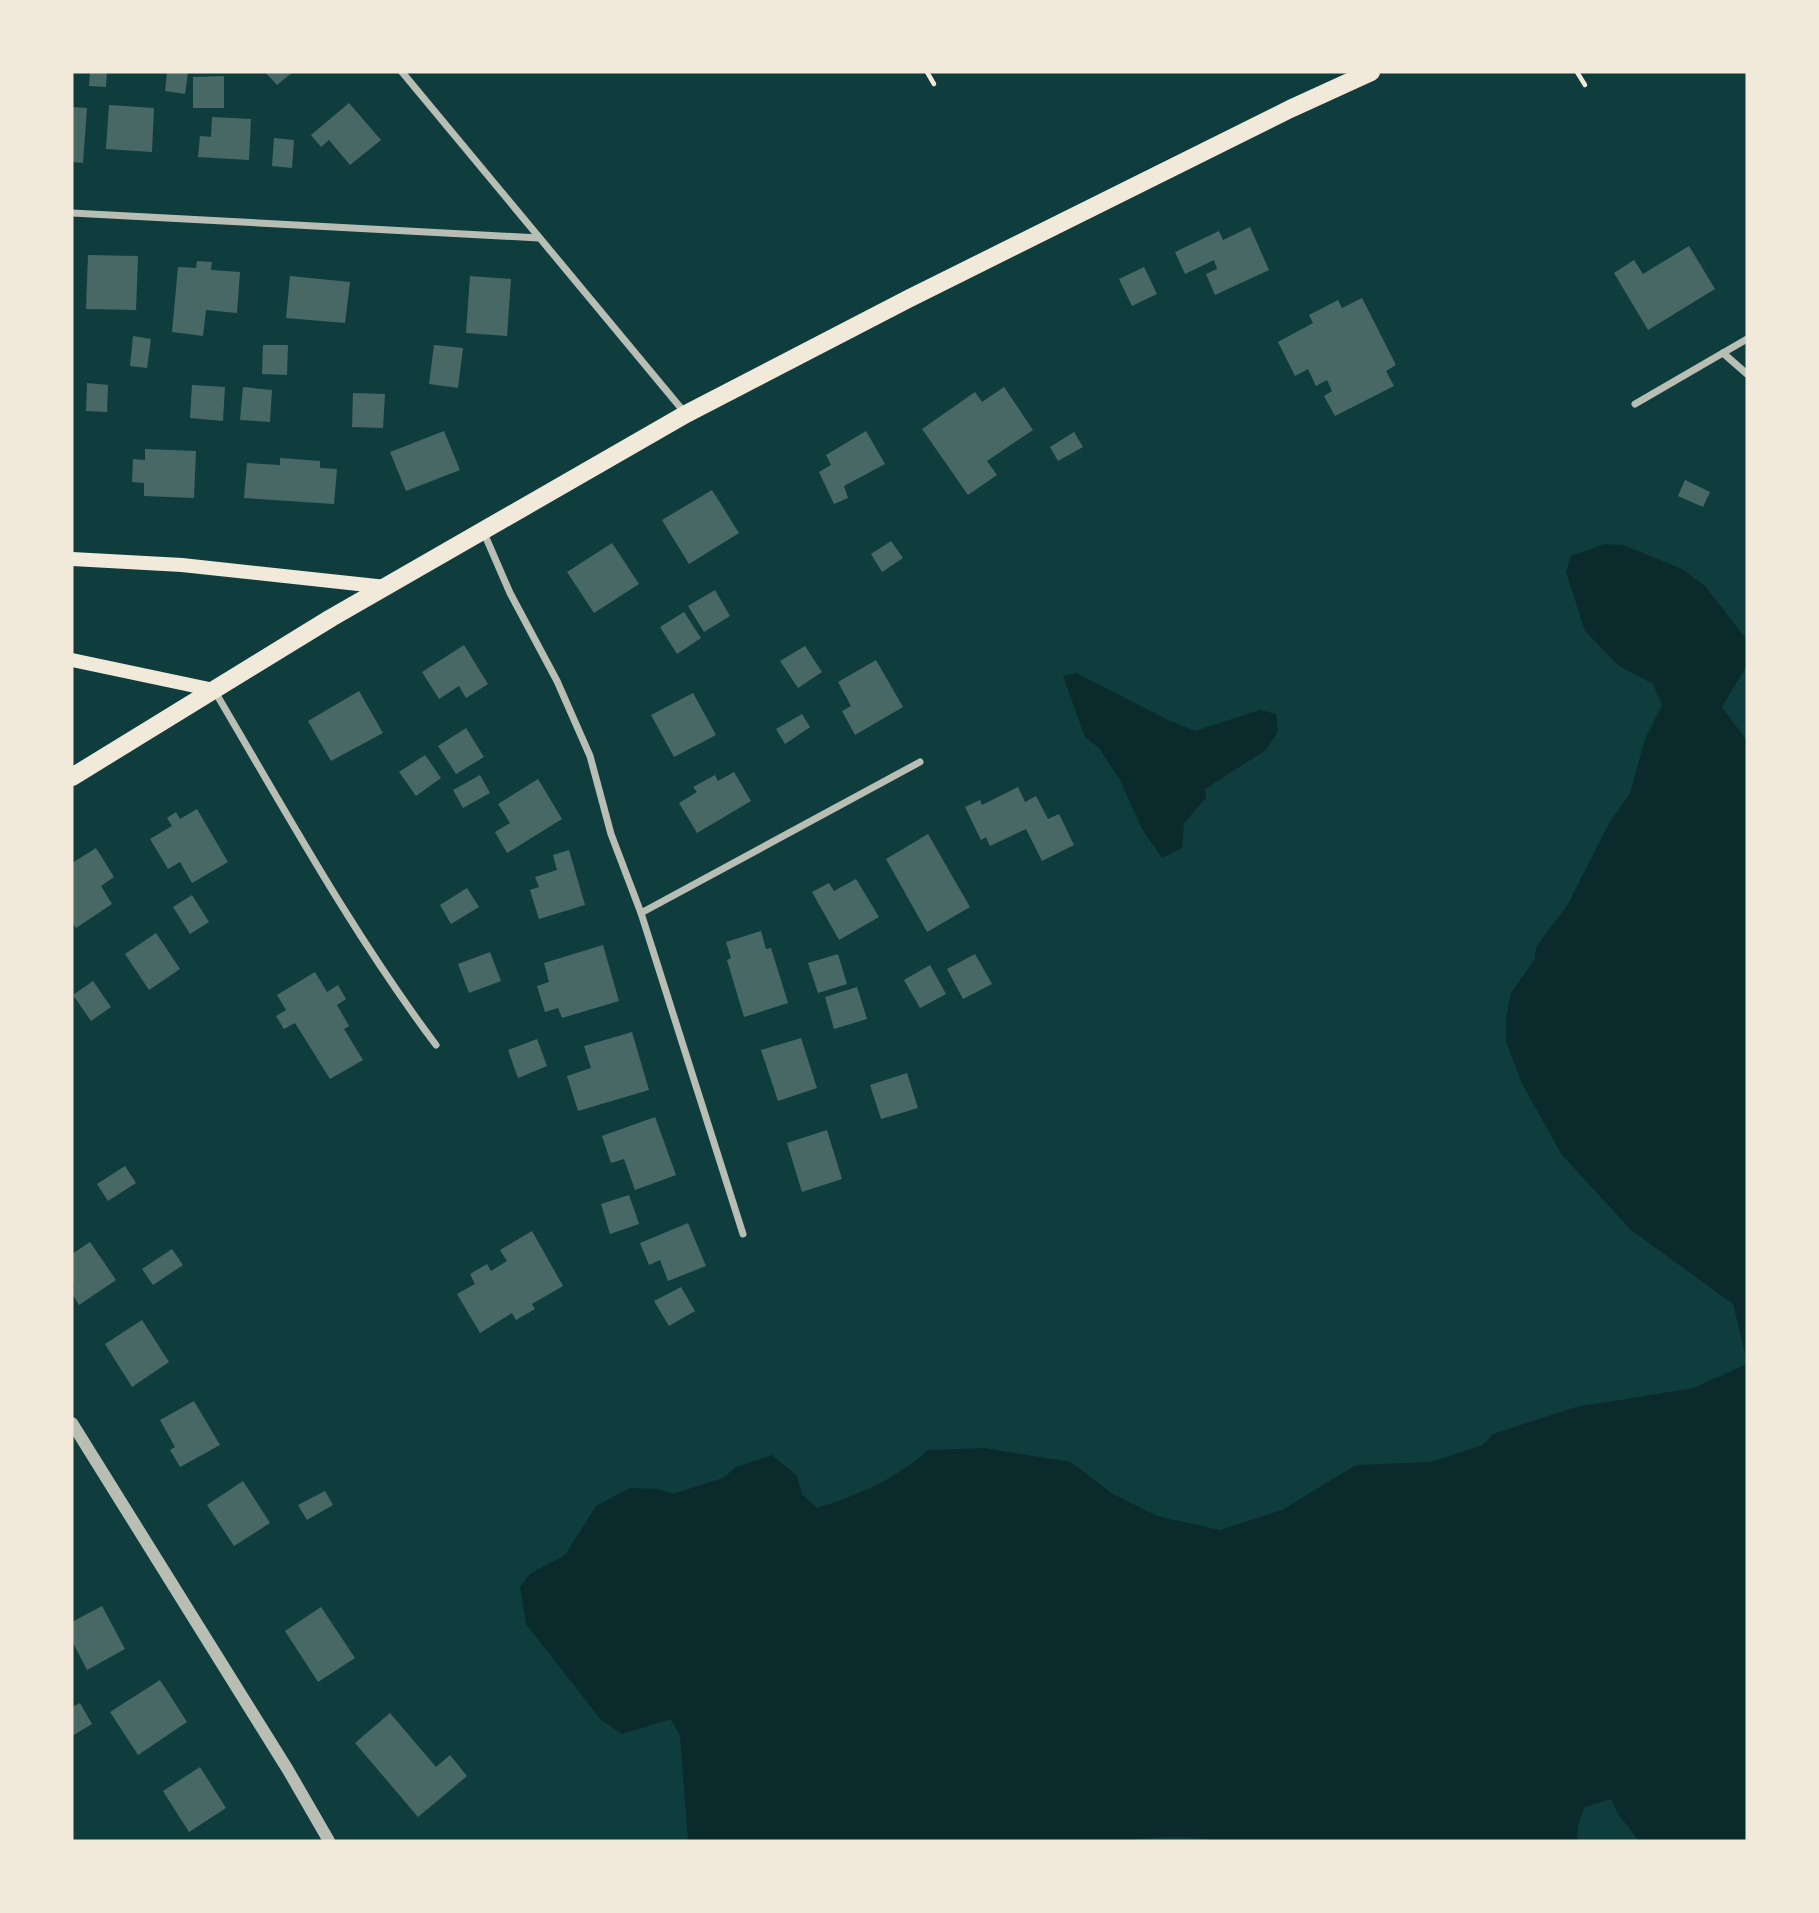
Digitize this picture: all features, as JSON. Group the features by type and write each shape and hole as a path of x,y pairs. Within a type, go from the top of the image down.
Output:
{"main road":[{"path":"72,778 331,618 686,414 884,311 1280,114 1371,72"},
{"path":"72,559 182,565 386,587"},
{"path":"72,660 214,690"}],"street":[{"path":"402,72 686,414"},
{"path":"72,213 539,238"},
{"path":"1635,404 1747,339"},
{"path":"1723,354 1747,374"},
{"path":"483,532 510,593 557,681 590,756 611,834 642,913 743,1234"},
{"path":"214,690 334,894 392,985 436,1045"},
{"path":"642,913 920,762"},
{"path":"72,1423 288,1770 329,1841"}],"path":[{"path":"927,72 933,84"},
{"path":"1577,72 1585,85"}],"water":[{"path":"1605,544 1623,545 1682,569 1705,586 1747,640 1747,665 1722,707 1747,741 1747,1361 1733,1304 1631,1230 1562,1155 1522,1084 1506,1042 1506,1017 1511,993 1535,959 1536,947 1568,904 1608,825 1630,793 1645,739 1662,705 1653,684 1619,666 1585,631 1566,572 1571,556"},
{"path":"1076,673 1195,731 1260,710 1276,714 1278,731 1266,750 1205,789 1206,798 1184,823 1182,848 1162,858 1142,829 1120,780 1099,748 1085,737 1063,676"},
{"path":"1747,1361 1747,1841 1639,1841 1618,1814 1611,1799 1585,1807 1578,1825 1577,1841 1220,1841 1172,1837 1123,1841 688,1841 680,1736 671,1719 622,1734 601,1720 526,1624 520,1587 530,1574 565,1555 596,1506 630,1488 659,1489 673,1494 723,1478 736,1467 772,1455 797,1476 802,1494 817,1508 876,1485 903,1470 928,1450 984,1448 1071,1462 1111,1493 1157,1516 1220,1530 1282,1510 1356,1465 1431,1462 1483,1445 1493,1434 1576,1407 1694,1388 1742,1366"}],"building":[{"path":"90,72 107,72 106,87 89,86"},
{"path":"167,72 188,72 185,94 165,91"},
{"path":"265,72 293,72 277,85"},
{"path":"224,76 224,108 193,108 193,77"},
{"path":"349,103 381,140 350,165 329,140 321,147 311,135"},
{"path":"109,105 154,108 152,152 106,149"},
{"path":"72,107 87,108 83,163 72,162"},
{"path":"212,117 251,119 249,160 198,157 200,136 211,137"},
{"path":"274,138 294,140 292,168 272,166"},
{"path":"1250,227 1269,270 1215,295 1206,274 1217,269 1214,260 1185,274 1175,252 1219,231 1223,240"},
{"path":"1689,246 1715,289 1648,330 1614,273 1634,260 1643,274"},
{"path":"88,255 138,256 136,310 86,309"},
{"path":"197,261 212,262 211,270 240,272 237,313 206,310 203,336 172,332 178,267 196,268"},
{"path":"1144,267 1157,294 1132,306 1119,279"},
{"path":"290,276 350,282 345,323 286,318"},
{"path":"470,276 511,279 507,336 466,333"},
{"path":"1362,298 1396,365 1386,371 1394,386 1335,416 1324,396 1332,391 1327,380 1316,386 1308,369 1295,376 1278,342 1313,323 1309,315 1338,300 1342,308"},
{"path":"133,336 151,339 147,368 130,366"},
{"path":"263,345 288,345 287,375 262,374"},
{"path":"434,345 463,348 458,388 429,384"},
{"path":"87,383 108,385 107,412 86,411"},
{"path":"192,385 225,387 223,421 190,418"},
{"path":"243,387 272,390 270,422 240,420"},
{"path":"1004,387 1033,430 987,461 997,475 968,495 922,429 975,392 982,402"},
{"path":"353,393 385,394 383,428 352,427"},
{"path":"444,431 460,470 406,491 390,452"},
{"path":"866,431 885,464 844,486 848,498 834,504 819,472 831,465 826,455"},
{"path":"1074,432 1083,447 1058,461 1050,447"},
{"path":"145,449 196,451 194,498 144,496 144,483 132,482 133,459 145,460"},
{"path":"280,458 320,461 320,468 337,469 334,504 244,498 247,463 280,465"},
{"path":"1685,480 1710,492 1703,507 1678,496"},
{"path":"712,490 739,533 689,564 662,520"},
{"path":"891,541 903,558 882,572 871,554"},
{"path":"612,543 639,584 594,613 567,572"},
{"path":"715,590 730,616 704,632 688,606"},
{"path":"684,612 701,638 677,654 660,627"},
{"path":"464,645 488,684 466,698 459,686 439,699 422,672"},
{"path":"805,646 822,672 798,688 780,661"},
{"path":"876,660 903,707 855,735 842,711 851,706 838,682"},
{"path":"359,691 383,733 331,761 308,721"},
{"path":"693,693 716,735 674,757 651,715"},
{"path":"802,714 810,727 785,744 776,729"},
{"path":"466,728 484,757 456,774 438,746"},
{"path":"425,755 441,778 416,796 399,772"},
{"path":"734,772 751,801 697,833 679,803 697,792 693,787 715,775 718,781"},
{"path":"480,775 490,793 463,808 453,790"},
{"path":"538,779 562,819 507,853 495,832 510,823 498,804"},
{"path":"1018,787 1025,802 1036,796 1048,819 1059,814 1074,845 1042,861 1026,829 990,846 986,837 981,840 965,807 980,800 982,805"},
{"path":"197,809 228,862 192,883 180,862 168,869 150,839 172,826 167,818 176,812 180,819"},
{"path":"928,834 970,907 927,932 886,859"},
{"path":"96,848 114,877 101,886 112,904 76,928 72,922 72,863"},
{"path":"569,850 585,905 539,919 530,890 539,887 535,877 557,870 553,855"},
{"path":"856,879 879,917 839,940 812,892 829,883 834,891"},
{"path":"467,888 479,907 451,924 440,905"},
{"path":"192,895 209,922 190,934 173,907"},
{"path":"761,931 766,949 771,948 788,1003 744,1017 727,960 731,958 726,942"},
{"path":"156,933 180,969 149,990 125,954"},
{"path":"603,945 619,1001 562,1018 558,1008 545,1012 537,986 549,982 544,963"},
{"path":"490,952 501,981 469,993 458,964"},
{"path":"838,954 847,984 818,993 808,963"},
{"path":"975,954 992,984 963,999 947,969"},
{"path":"930,965 946,994 920,1008 904,980"},
{"path":"315,972 327,992 338,985 346,999 337,1005 349,1026 344,1029 363,1060 330,1079 295,1023 284,1029 276,1016 286,1010 277,995"},
{"path":"93,981 111,1007 91,1021 73,995"},
{"path":"857,987 867,1019 834,1029 825,997"},
{"path":"632,1032 649,1090 578,1111 567,1076 591,1068 584,1046"},
{"path":"801,1038 817,1088 778,1101 761,1050"},
{"path":"537,1039 547,1066 518,1078 508,1050"},
{"path":"907,1073 918,1108 881,1119 870,1085"},
{"path":"655,1117 676,1175 635,1190 624,1159 611,1163 602,1136"},
{"path":"827,1130 842,1179 802,1192 787,1143"},
{"path":"125,1166 136,1183 108,1201 97,1184"},
{"path":"629,1195 639,1224 610,1234 601,1204"},
{"path":"688,1223 706,1266 668,1281 660,1260 649,1265 640,1243"},
{"path":"532,1231 563,1286 532,1304 535,1309 516,1320 512,1313 480,1333 457,1294 475,1284 470,1274 487,1264 491,1271 507,1261 500,1250"},
{"path":"90,1242 116,1280 79,1305 72,1293 72,1254"},
{"path":"172,1249 183,1265 153,1285 142,1269"},
{"path":"681,1287 695,1311 669,1326 654,1301"},
{"path":"142,1320 169,1362 132,1387 105,1344"},
{"path":"194,1401 220,1445 180,1467 170,1450 175,1447 160,1420"},
{"path":"243,1481 270,1523 234,1546 207,1505"},
{"path":"325,1491 333,1505 307,1520 298,1505"},
{"path":"102,1606 125,1649 87,1670 72,1641 72,1622"},
{"path":"321,1607 355,1658 318,1682 285,1631"},
{"path":"160,1680 187,1722 138,1755 110,1712"},
{"path":"80,1703 92,1724 72,1736 72,1707"},
{"path":"390,1713 436,1767 450,1755 467,1776 418,1817 355,1743"},
{"path":"200,1767 226,1808 189,1832 163,1791"}]}
